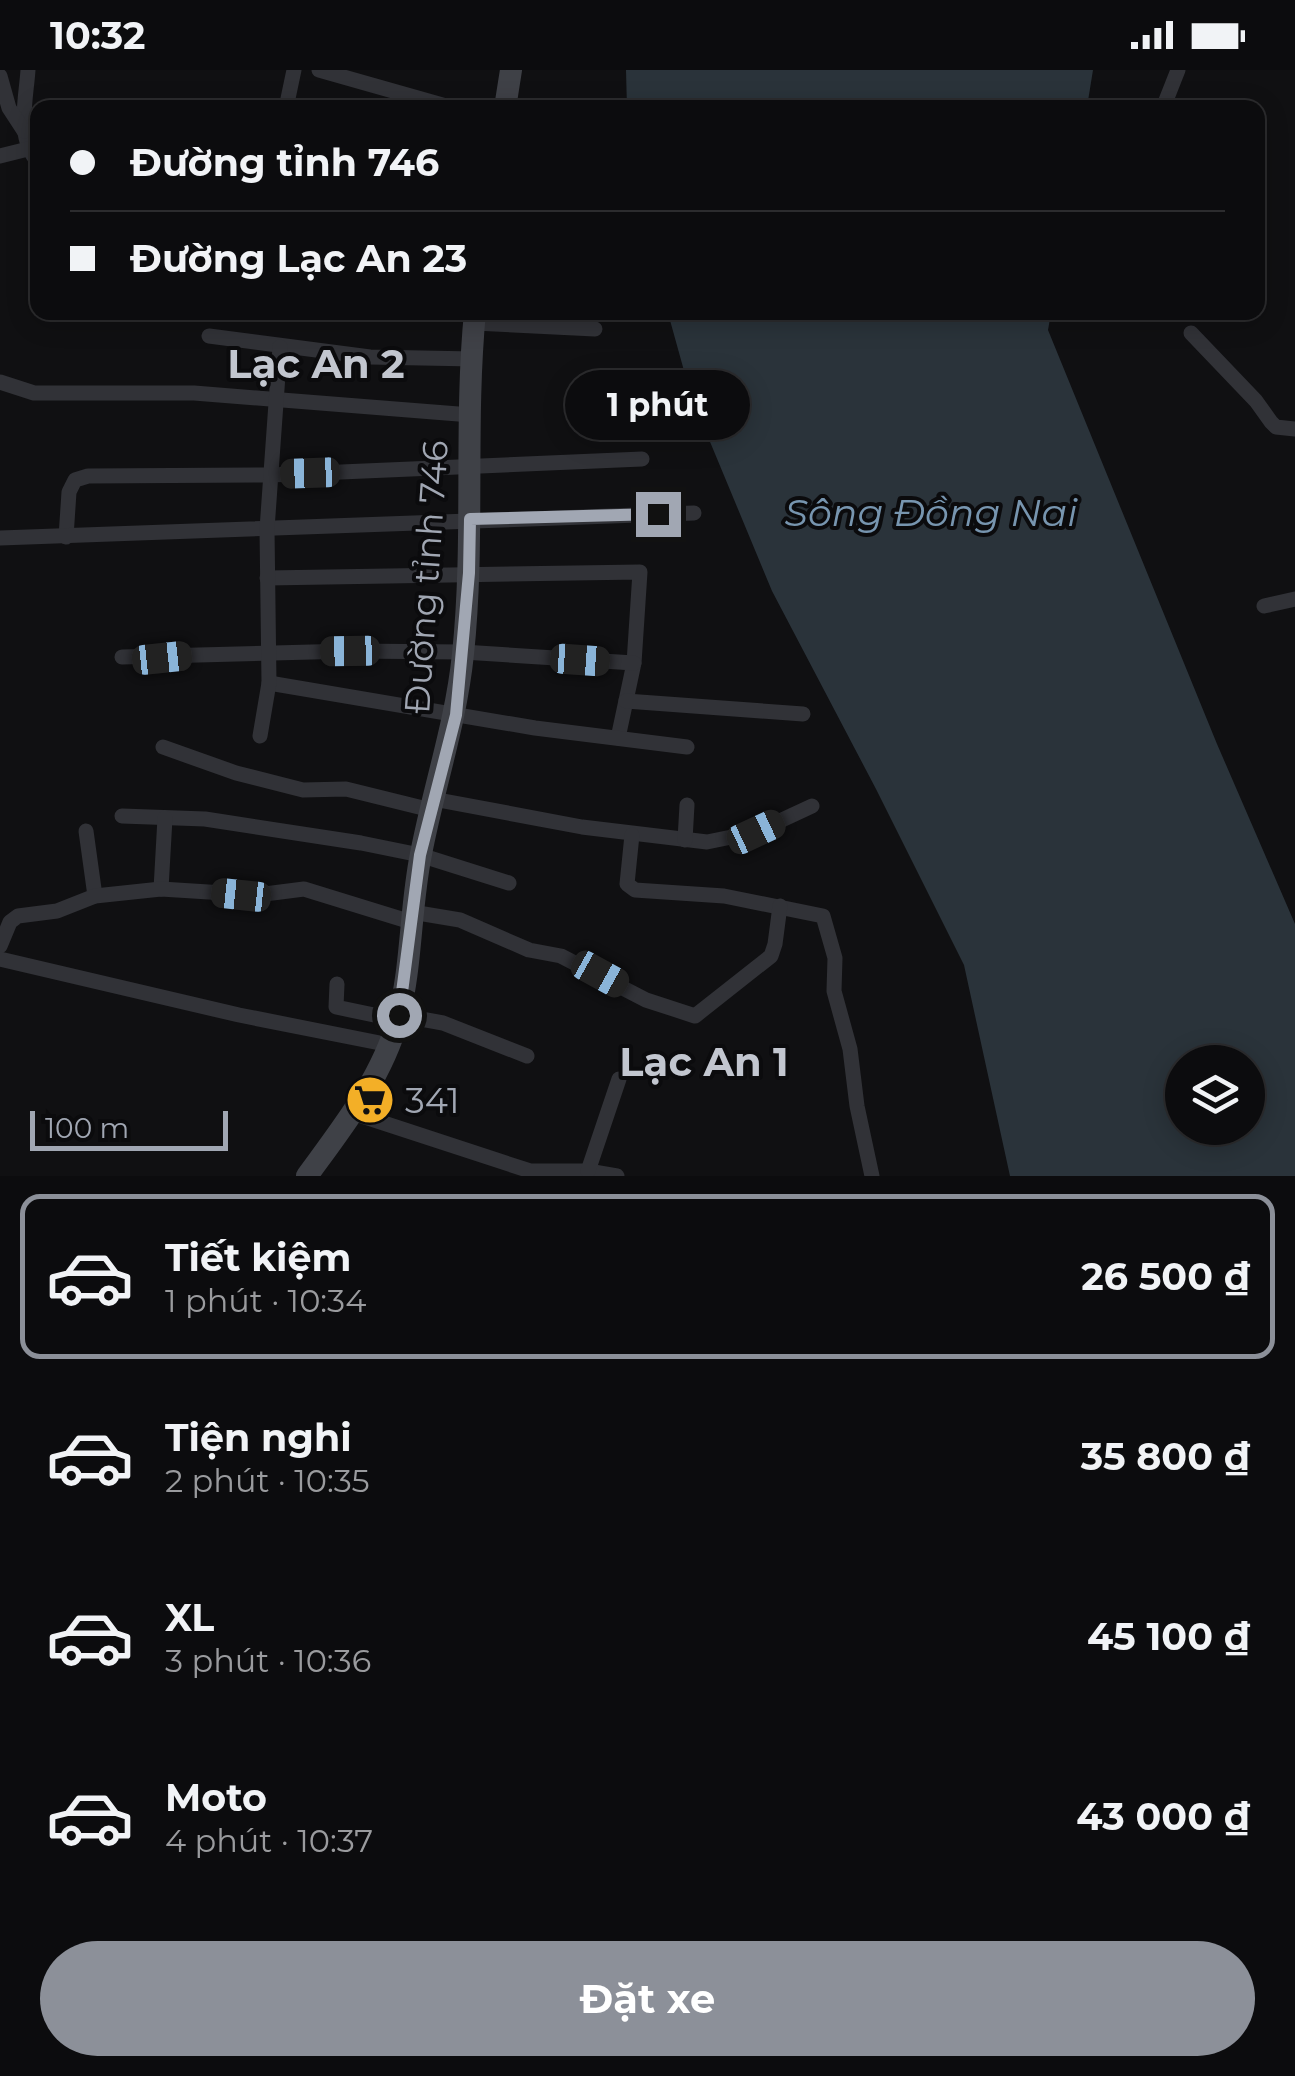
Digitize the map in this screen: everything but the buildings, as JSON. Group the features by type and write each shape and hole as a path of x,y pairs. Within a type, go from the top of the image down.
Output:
{"main road":[{"path":"506,100 511,70"},
{"name":"Đường tỉnh 746","path":"307,1176 353,1113 390,1044 398,1018 420,855 456,715 464,652 474,320"}],"street":[{"path":"24,132 28,70"},
{"path":"288,100 294,70"},
{"path":"319,70 425,100"},
{"path":"1165,100 1178,70"},
{"path":"0,76 9,108 30,148"},
{"path":"0,156 30,156"},
{"path":"496,320 596,329"},
{"path":"1191,333 1256,401 1270,422 1276,427 1295,429"},
{"path":"209,336 370,357 474,358"},
{"path":"260,736 269,683 267,529 280,347"},
{"path":"0,382 34,393 194,394 471,415"},
{"path":"66,537 69,492 75,480 88,476 270,474 642,459"},
{"path":"0,538 694,513"},
{"path":"267,578 640,572 634,663 618,738"},
{"path":"1264,606 1295,599"},
{"path":"122,657 464,652 634,663"},
{"path":"269,683 686,748"},
{"path":"626,701 803,714"},
{"path":"164,747 236,773 303,790 346,789 685,840 731,839 812,806"},
{"path":"685,840 687,806"},
{"path":"122,816 206,820 420,855 510,882"},
{"path":"160,889 164,818"},
{"path":"86,832 95,896"},
{"path":"632,835 627,884 635,890 724,896 824,918 835,958 834,991 850,1049 872,1176"},
{"path":"0,946 10,922 18,916 57,911 95,896 160,889 257,895 304,888 412,917 460,920 529,950 561,956 646,1000 694,1016 770,956 776,944 780,906"},
{"path":"0,958 239,1015 390,1044"},
{"path":"337,984 336,1007 443,1023 527,1056"},
{"path":"588,1171 619,1079"},
{"path":"353,1113 530,1174 588,1171 617,1176"}],"water":[{"path":"626,70 1093,70 1088,100 627,100"},
{"name":"Sông Đồng Nai","path":"670,320 1050,320 1048,330 1295,924 1295,1176 1010,1176 964,965 772,591 691,396"}],"place":[{"name":"341","path":"370,1100"}],"district":[{"name":"Lạc An 2","path":"316,363"},
{"name":"Lạc An 1","path":"704,1061"}],"route":[{"path":"399,1015 420,855 456,715 464,652 470,519 658,514"}]}
